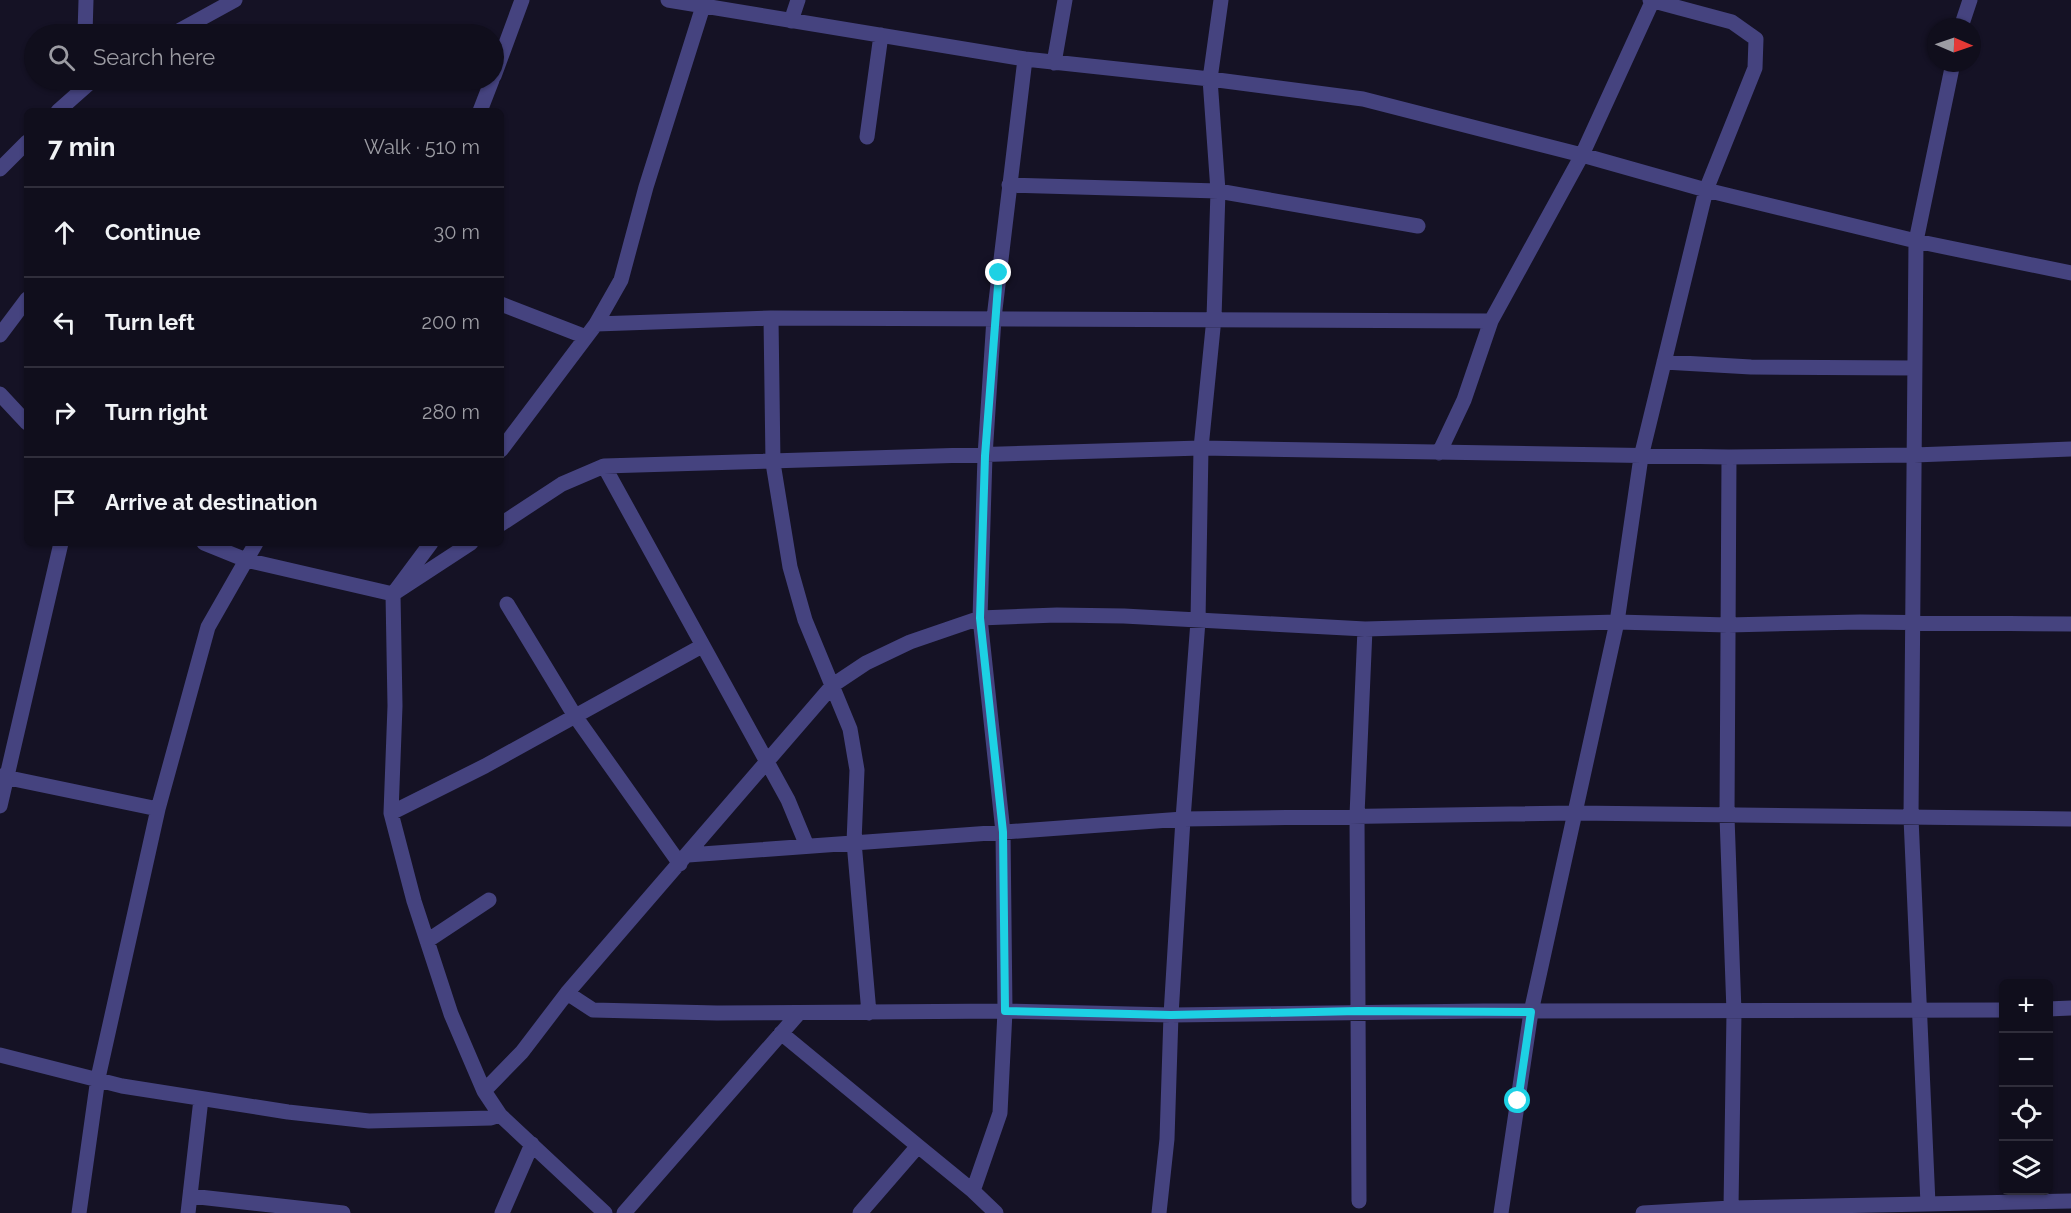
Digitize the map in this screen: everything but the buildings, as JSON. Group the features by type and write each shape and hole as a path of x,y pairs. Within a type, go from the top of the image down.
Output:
{"street":[{"path":"86,0 86,24"},
{"path":"192,24 235,0"},
{"path":"504,48 522,0"},
{"path":"668,0 705,3 791,21 1025,59 1210,79 1363,99 1582,155 1706,190 1916,241 2071,273"},
{"path":"791,21 798,0"},
{"path":"1054,63 1065,0"},
{"path":"1159,1213 1167,1138 1171,1015 1198,621 1201,448 1214,318 1218,191 1210,79 1221,0"},
{"path":"1439,453 1464,400 1491,321 1582,155 1652,0 1732,22 1756,39 1755,68 1706,190 1641,457 1617,622 1531,1012 1501,1213"},
{"path":"1964,18 1970,0"},
{"path":"504,446 591,331 621,280 646,187 705,3"},
{"path":"867,137 881,36"},
{"path":"973,1191 1000,1113 1005,1011 1003,832 980,618 985,456 994,318 1025,59"},
{"path":"1928,1204 1911,818 1916,241 1951,72"},
{"path":"61,108 79,90"},
{"path":"481,108 488,90"},
{"path":"0,169 24,145"},
{"path":"1010,185 1218,191 1418,226"},
{"path":"0,335 24,303"},
{"path":"504,305 591,331 771,318 1214,318 1491,321"},
{"path":"771,318 773,463 793,577 805,620 834,685 850,729 857,770 854,842 868,1013"},
{"path":"1664,362 1751,367 1915,368"},
{"path":"0,394 24,420"},
{"path":"504,522 562,484 604,466 773,463 1201,448 1641,457 1914,455 2071,449"},
{"path":"1729,457 1727,817 1734,1012 1731,1208"},
{"path":"604,466 788,801 807,846"},
{"path":"0,806 3,776 60,546"},
{"path":"211,546 246,560 393,594 466,546"},
{"path":"79,1213 98,1078 158,809 208,627 254,546"},
{"path":"429,546 393,594 395,706 391,813 427,941 451,1014 484,1091 501,1115 605,1213"},
{"path":"507,604 575,716 684,859"},
{"path":"484,1091 522,1052 567,993 834,685 866,663 909,642 980,618 1068,615 1365,629 1617,622 1728,625 1914,622 2071,624"},
{"path":"1359,1201 1358,815 1365,629"},
{"path":"391,813 485,766 702,646"},
{"path":"3,776 158,809"},
{"path":"684,859 854,842 1183,819 1576,813 1727,817 2071,819"},
{"path":"427,941 489,900"},
{"path":"567,993 593,1010 799,1013 1005,1011 1171,1015 1358,1011 1999,1010"},
{"path":"2053,1009 2071,1008"},
{"path":"624,1213 799,1013"},
{"path":"781,1033 973,1191 996,1213"},
{"path":"0,1055 26,1064 98,1078 122,1086 288,1112 369,1121 491,1118 501,1115"},
{"path":"188,1213 201,1098"},
{"path":"502,1213 532,1144"},
{"path":"860,1213 918,1146"},
{"path":"190,1196 343,1213"},
{"path":"1643,1213 1731,1208 2071,1201"}],"route":[{"path":"999,273 985,456 980,618 1003,832 1005,1011 1171,1015 1358,1011 1531,1012 1518,1101"}]}
